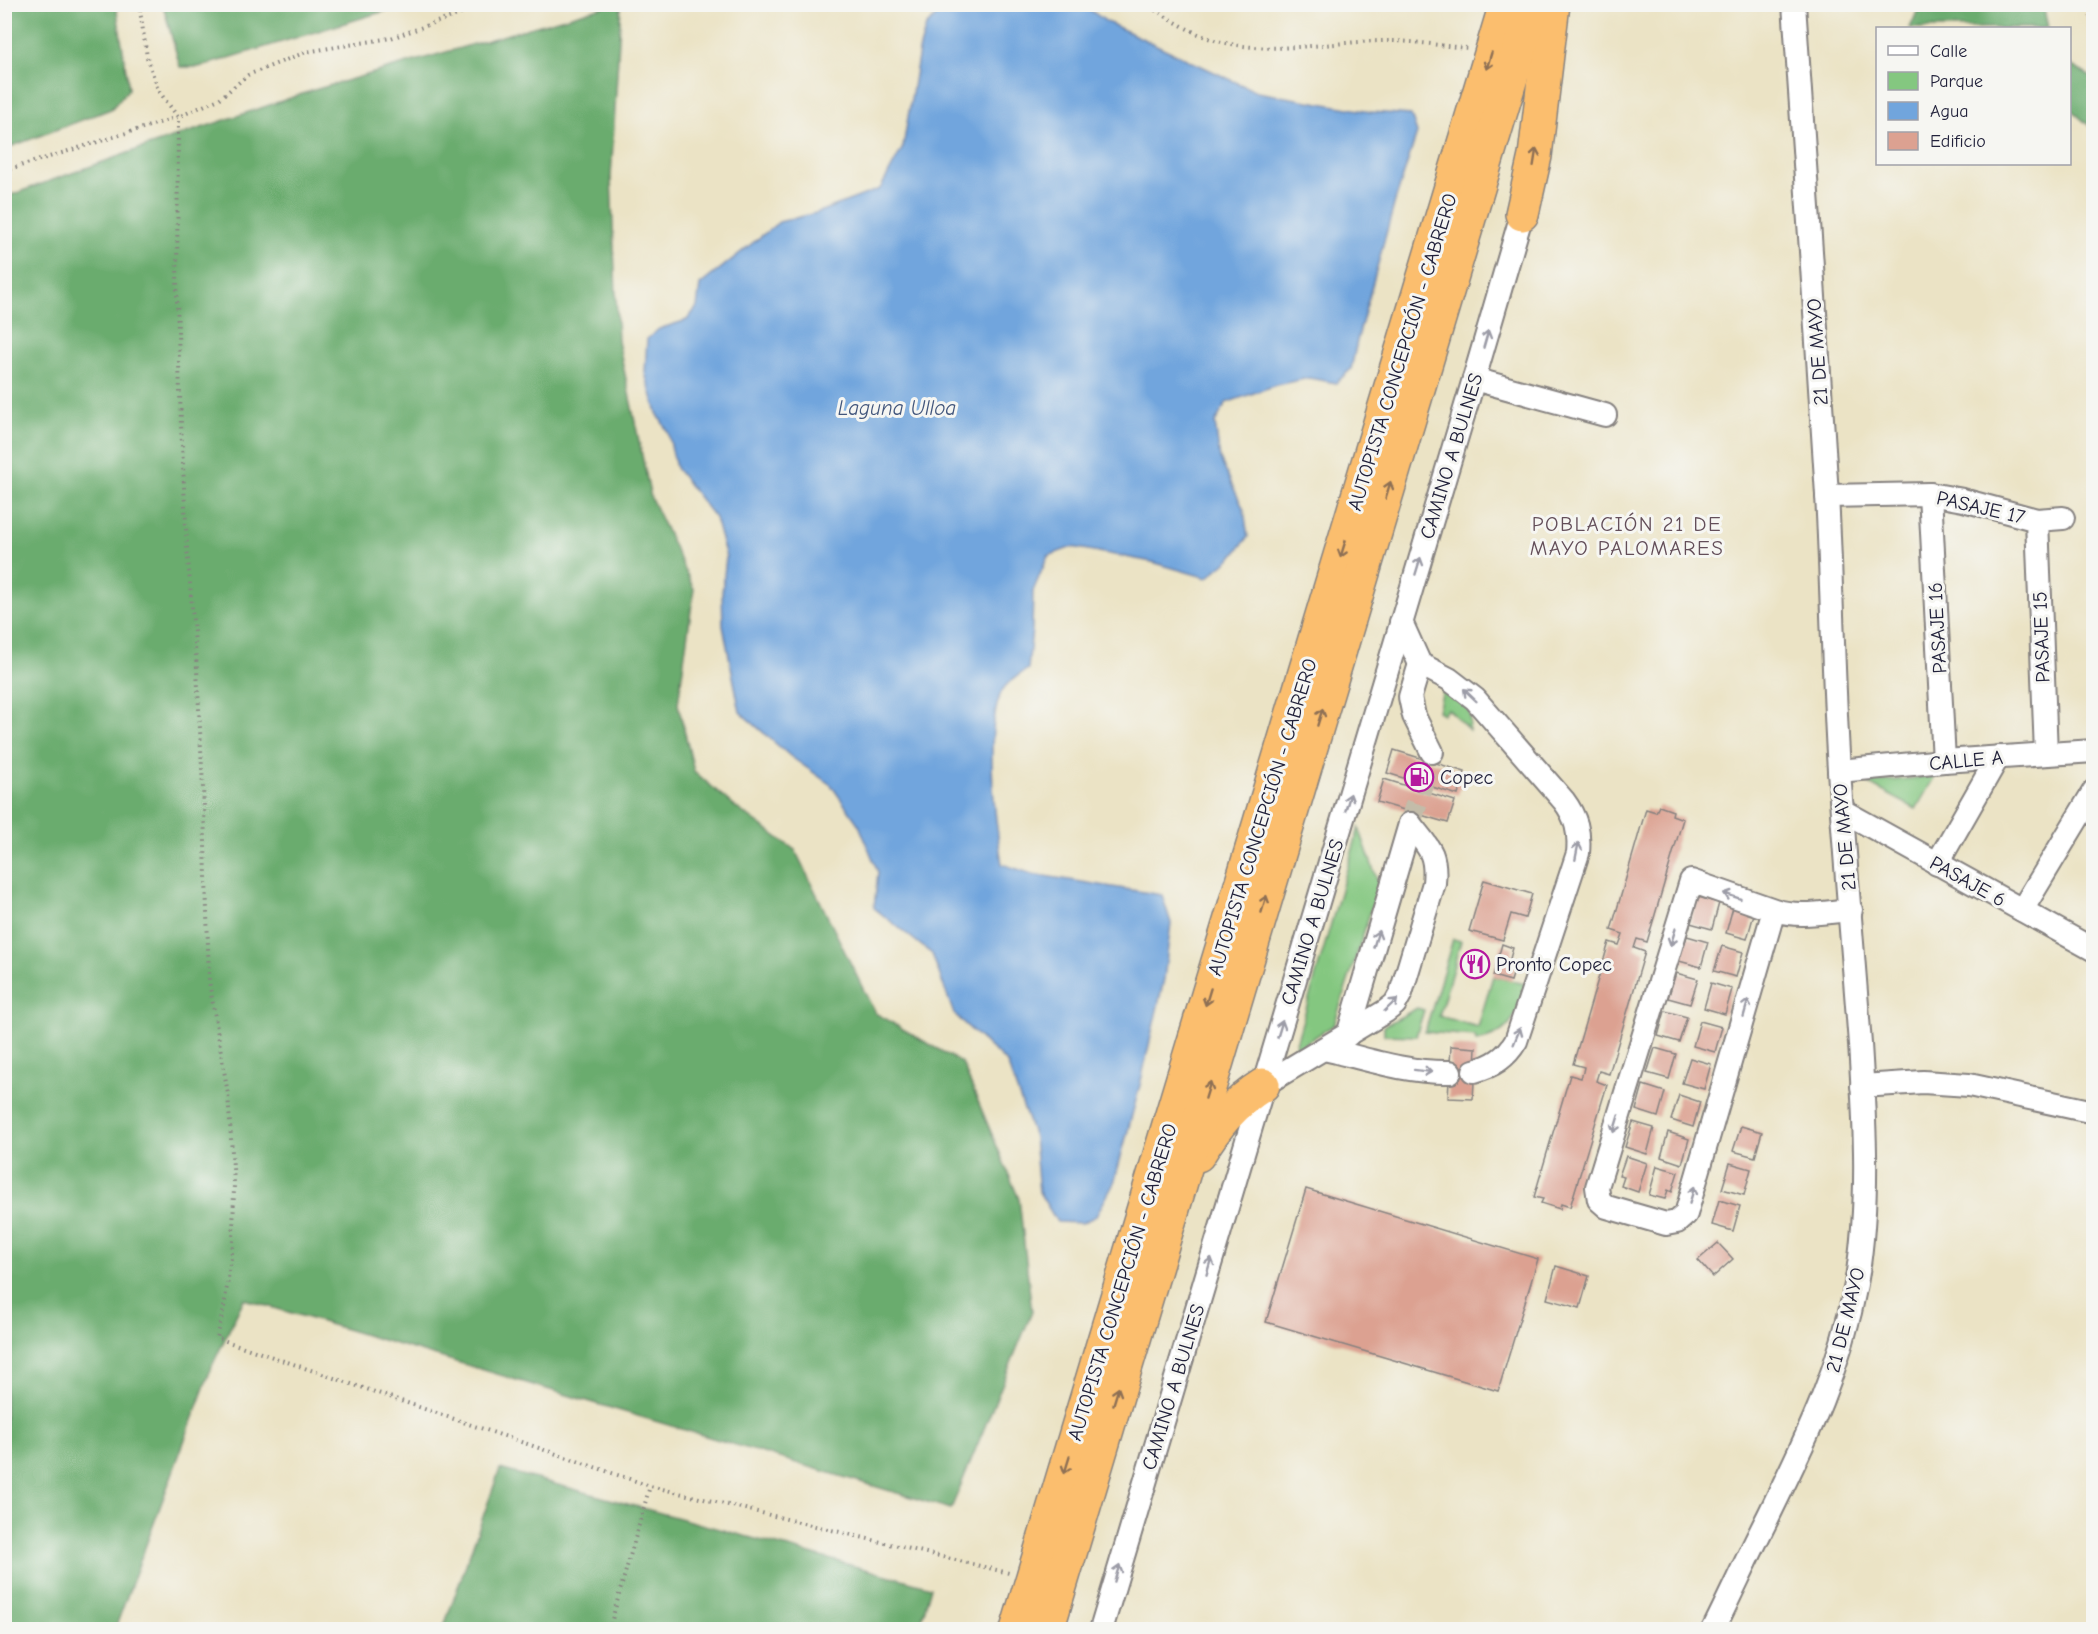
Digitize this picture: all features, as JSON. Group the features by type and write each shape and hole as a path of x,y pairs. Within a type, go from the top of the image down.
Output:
{"highway":[{"name":"AUTOPISTA CONCEPCIÓN - CABRERO","path":"1017,1629 1506,4"},
{"name":"AUTOPISTA CONCEPCIÓN - CABRERO","path":"1047,1629 1533,4"},
{"path":"1522,214 1535,156 1553,4"},
{"path":"1179,1187 1223,1118 1247,1095 1263,1085"}],"street":[{"name":"21 DE MAYO","path":"1713,1629 1814,1422 1842,1343 1862,1247 1865,1177 1862,1086 1851,910 1839,771 1827,496 1794,10"},
{"name":"CAMINO A BULNES","path":"1101,1629 1522,214"},
{"path":"1474,379 1605,415"},
{"name":"PASAJE 17","path":"1827,496 1930,494 1963,500 2037,520 2063,518"},
{"name":"PASAJE 16","path":"1930,494 1944,761"},
{"name":"PASAJE 15","path":"2037,520 2046,754"},
{"path":"1401,622 1420,664 1449,679 1475,699 1570,808 1577,826 1578,853 1516,1041 1504,1057 1496,1063 1474,1071"},
{"path":"1420,664 1410,697 1414,716 1432,752"},
{"name":"CALLE A","path":"1839,771 2094,751"},
{"path":"1937,864 1998,757"},
{"path":"2022,910 2094,791"},
{"name":"PASAJE 6","path":"1843,811 2094,950"},
{"path":"1263,1085 1348,1035 1395,1004 1401,993 1434,883 1436,868 1433,853 1410,824 1348,1035"},
{"path":"1774,910 1686,1214 1677,1222 1666,1224 1607,1207 1599,1200 1597,1187 1690,881 1774,910 1797,914 1851,910"},
{"path":"1325,1049 1411,1070 1449,1072"},
{"path":"1862,1086 1923,1082 1969,1085 2094,1112"}],"path":[{"path":"139,4 147,57 154,79 158,90 177,117 177,301 181,424 199,704 209,981 228,1094 234,1182 229,1275 216,1338 650,1486 1033,1579"},
{"path":"4,171 177,117 219,99 248,75 306,52 391,38 489,4"},
{"path":"1144,4 1189,29 1221,42 1254,47 1286,48 1384,41 1492,50"},
{"path":"2090,4 2094,31"},
{"path":"609,1629 650,1486"}],"green space":[{"path":"5,4 116,5 129,89 111,109 5,149"},
{"path":"163,4 405,5 199,67 180,67"},
{"path":"613,4 621,5 611,178 618,341 651,498 694,589 678,704 694,771 734,806 795,850 875,1013 962,1063 1019,1199 1032,1312 951,1509 244,1299 212,1366 115,1629 5,1629 5,197 314,90"},
{"path":"1920,5 2043,5 2048,27 1910,27"},
{"path":"2071,66 2093,78 2093,129 2071,110"},
{"path":"1445,682 1468,708 1469,730 1448,709 1443,714 1438,711"},
{"path":"1935,776 1916,809 1867,783"},
{"path":"1359,828 1379,885 1334,1025 1294,1050"},
{"path":"1453,939 1461,941 1439,1016 1478,1027 1493,976 1529,985 1511,1022 1505,1029 1488,1038 1476,1041 1475,1036 1425,1032"},
{"path":"1417,1008 1424,1010 1416,1036 1384,1035 1384,1026"},
{"path":"500,1469 931,1587 919,1629 443,1629"}],"water":[{"name":"Laguna Ulloa","path":"948,5 1083,5 1107,22 1257,92 1371,112 1411,115 1417,133 1395,201 1351,369 1336,383 1309,378 1276,385 1226,403 1215,423 1220,459 1244,510 1248,537 1232,557 1207,578 1152,562 1072,547 1048,556 1033,591 1028,669 1007,685 999,698 995,716 992,758 994,803 1002,864 1032,874 1162,895 1171,923 1164,979 1140,1085 1114,1183 1096,1216 1082,1223 1057,1222 1039,1192 1034,1137 1007,1063 954,1014 932,954 874,908 878,872 859,825 831,785 790,756 740,712 723,626 722,593 726,557 715,518 676,468 668,432 657,413 645,373 647,339 659,329 687,320 697,307 700,285 779,222 816,213 880,189 903,147 919,51 926,26"}],"building":[{"path":"1394,750 1465,772 1458,795 1387,773"},
{"path":"1384,779 1455,801 1448,823 1377,802"},
{"path":"1659,806 1673,811 1672,815 1683,819 1647,942 1637,939 1634,948 1645,952 1609,1074 1599,1071 1596,1081 1607,1085 1570,1207 1561,1204 1560,1209 1541,1203 1543,1199 1534,1197 1570,1075 1581,1078 1583,1072 1584,1067 1573,1064 1609,942 1619,945 1623,934 1611,930 1646,809 1656,812"},
{"path":"1484,880 1532,894 1525,918 1511,914 1503,940 1469,931"},
{"path":"1698,897 1719,903 1712,929 1690,923"},
{"path":"1733,907 1754,914 1747,939 1726,933"},
{"path":"1687,936 1708,942 1701,967 1679,961"},
{"path":"1502,944 1513,948 1509,962 1516,965 1511,981 1493,976"},
{"path":"1722,946 1743,952 1736,977 1714,971"},
{"path":"1676,973 1698,979 1690,1004 1668,998"},
{"path":"1711,983 1732,989 1725,1014 1704,1008"},
{"path":"1665,1011 1687,1017 1679,1042 1658,1036"},
{"path":"1700,1021 1722,1027 1715,1052 1693,1046"},
{"path":"1451,1046 1476,1048 1473,1099 1448,1098"},
{"path":"1655,1048 1676,1054 1669,1079 1647,1073"},
{"path":"1690,1058 1711,1064 1704,1089 1682,1083"},
{"path":"1643,1085 1665,1092 1658,1117 1636,1110"},
{"path":"1679,1095 1700,1102 1693,1127 1671,1120"},
{"path":"1633,1122 1654,1128 1647,1154 1625,1147"},
{"path":"1741,1126 1762,1132 1755,1157 1733,1151"},
{"path":"1668,1132 1689,1139 1682,1164 1661,1157"},
{"path":"1626,1156 1647,1163 1638,1192 1621,1186 1624,1177 1619,1176"},
{"path":"1730,1163 1751,1169 1744,1195 1722,1189"},
{"path":"1657,1166 1678,1172 1672,1192 1668,1190 1665,1199 1649,1195"},
{"path":"1306,1189 1538,1259 1498,1391 1266,1322"},
{"path":"1719,1200 1740,1206 1733,1231 1712,1225"},
{"path":"1718,1243 1733,1259 1713,1277 1698,1260"},
{"path":"1556,1266 1589,1276 1580,1308 1547,1299"}],"tunnel":[{"path":"1410,824 1432,752"}],"place":[{"name":"Copec","path":"1419,777"},
{"name":"Pronto Copec","path":"1475,964"}],"district":[{"name":"POBLACIÓN 21 DE MAYO PALOMARES","path":"1627,536"}]}
